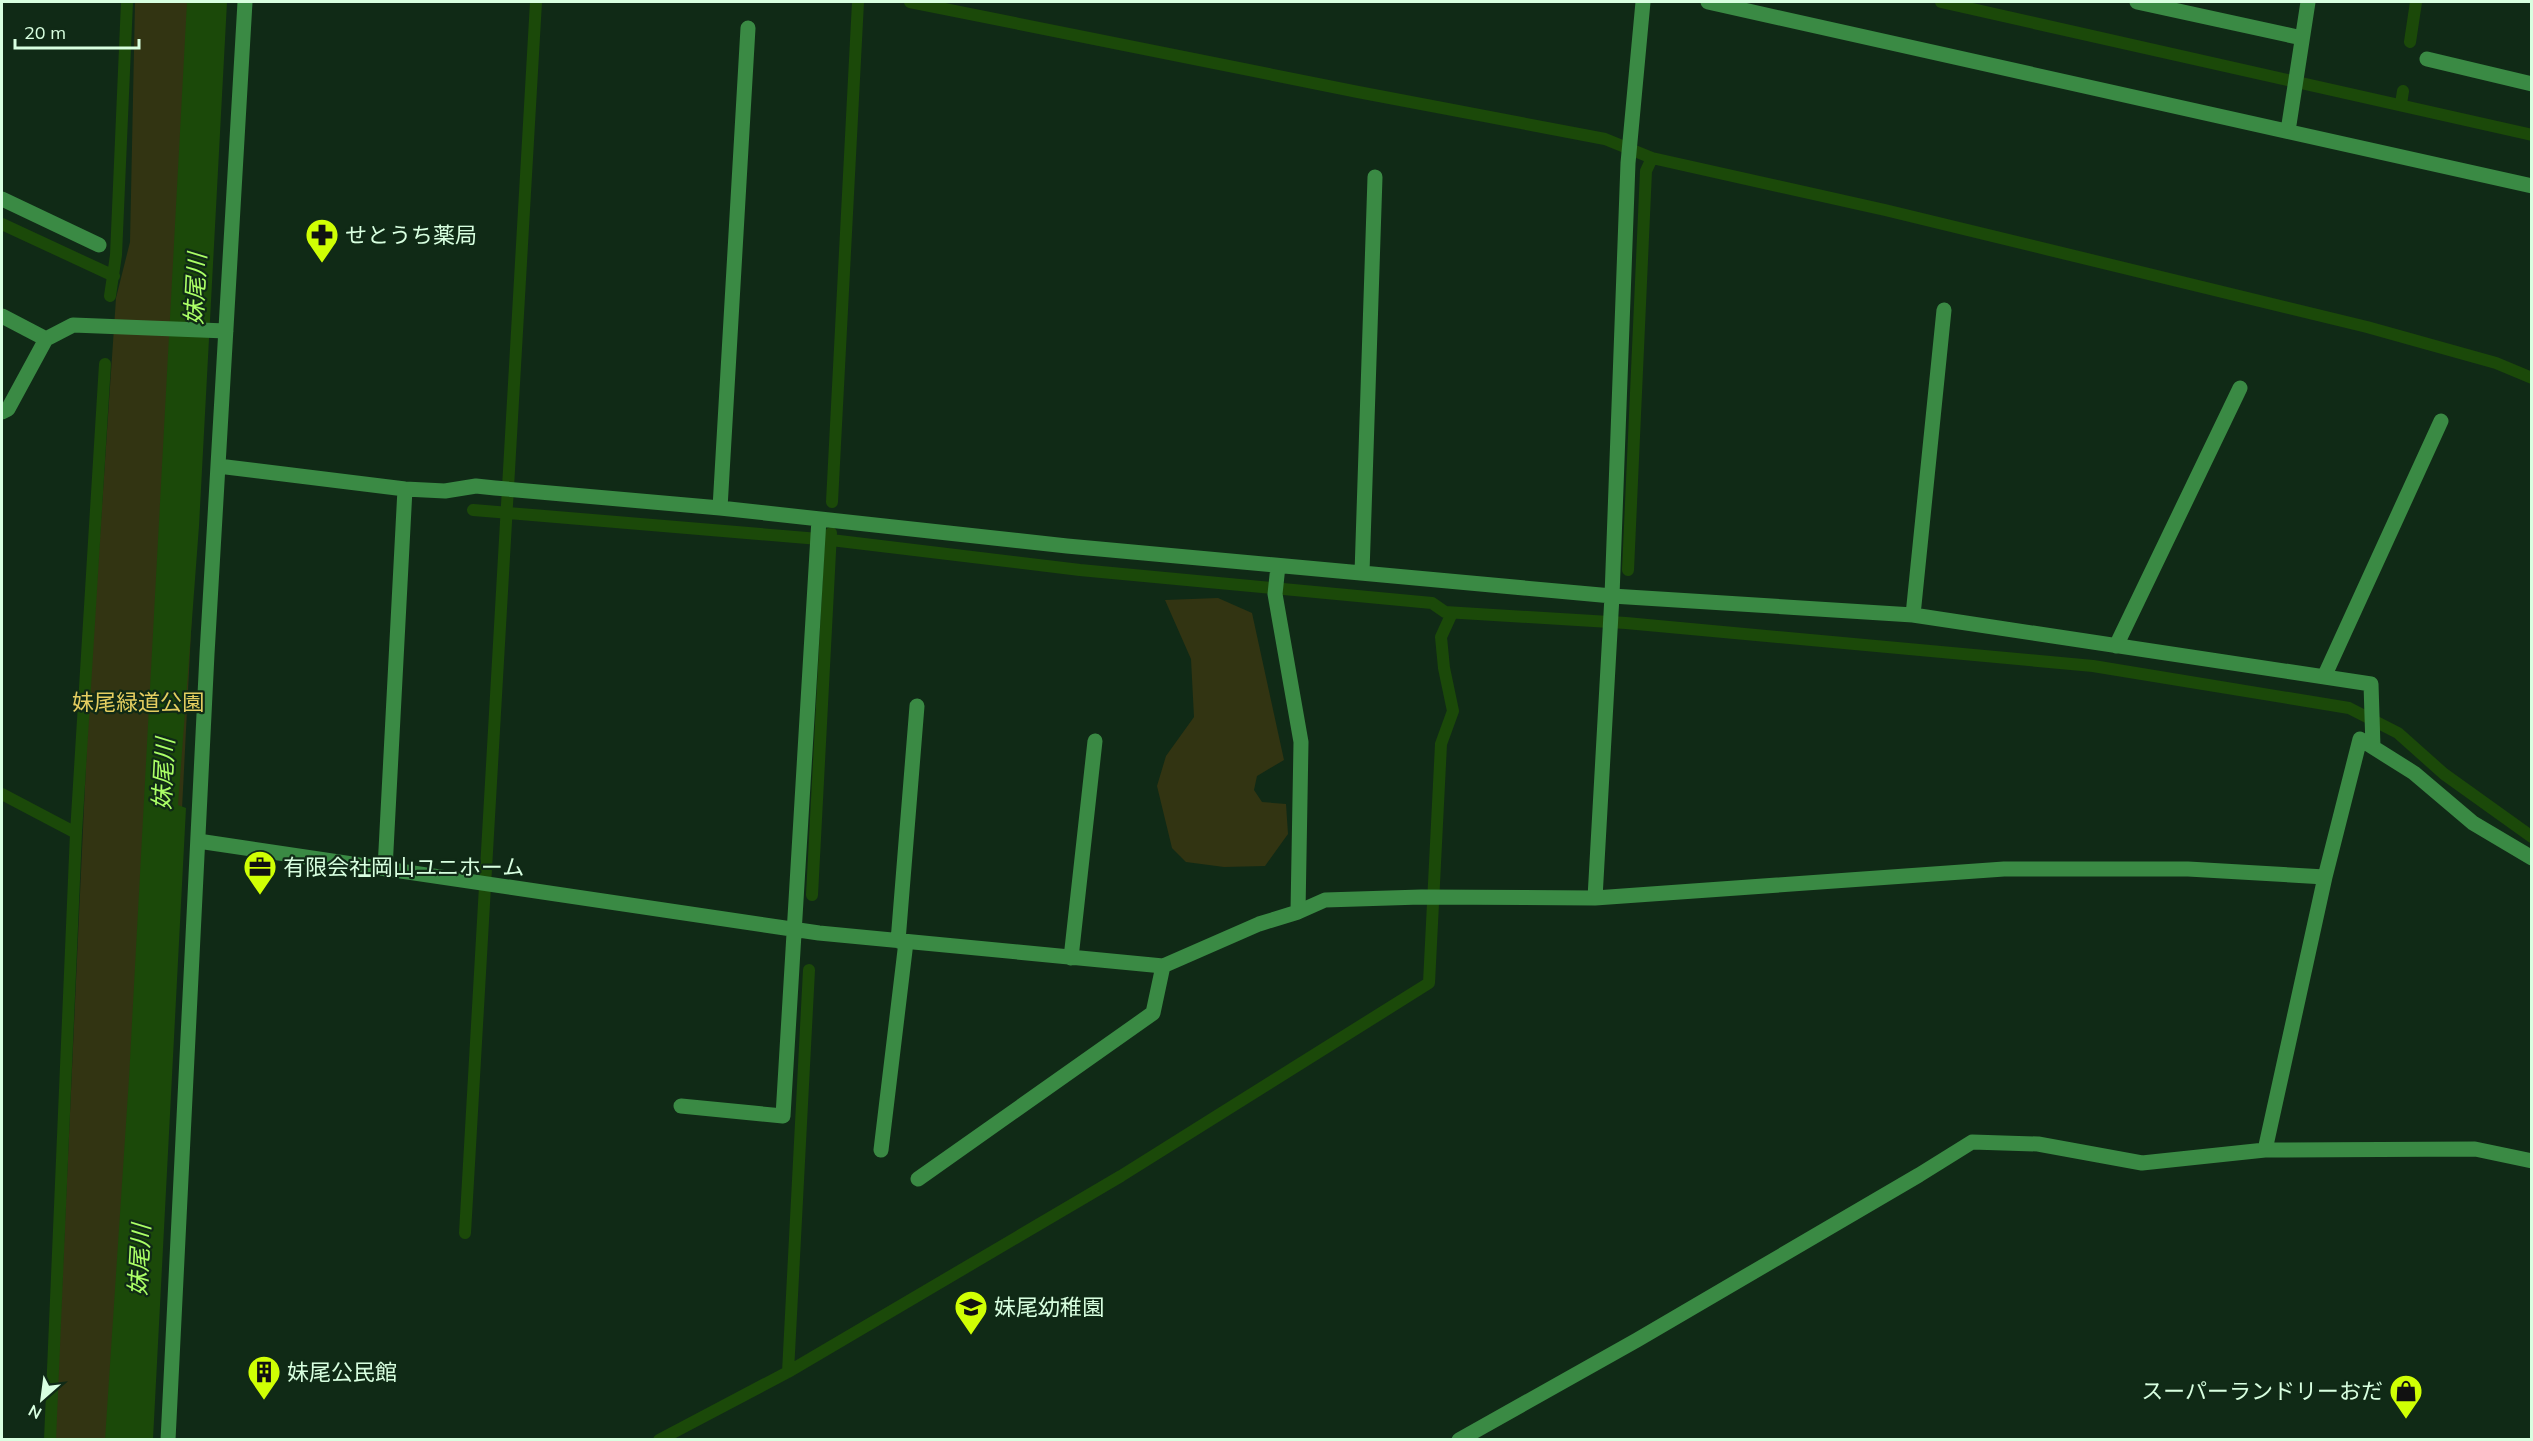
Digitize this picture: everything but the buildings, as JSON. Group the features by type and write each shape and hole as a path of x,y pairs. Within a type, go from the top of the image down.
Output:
{"street":[{"path":"168,1440 218,466 245,2"},
{"path":"1595,898 1612,596 1628,162 1643,2"},
{"path":"1708,2 2532,186"},
{"path":"2137,2 2302,38"},
{"path":"2288,131 2308,2"},
{"path":"720,508 748,28"},
{"path":"2427,59 2532,84"},
{"path":"1362,573 1375,177"},
{"path":"2,199 99,245"},
{"path":"1912,615 1944,310"},
{"path":"2,316 46,339"},
{"path":"2,412 8,409 46,339 73,325 226,331"},
{"path":"2116,646 2240,388"},
{"path":"2324,677 2441,421"},
{"path":"218,466 405,489 445,491 476,486 720,508 819,525 1277,572 1362,573 1612,596 1912,615 2371,684 2373,747"},
{"path":"385,869 405,489"},
{"path":"681,1106 783,1116 819,525"},
{"path":"1277,572 1275,594 1301,742 1298,912"},
{"path":"881,1150 902,941 917,706"},
{"path":"2265,1150 2325,877 2360,740 2414,773 2473,823 2532,858"},
{"path":"1071,957 1095,741"},
{"path":"198,842 793,930 1162,966 1259,924 1298,912 1325,900 1421,897 1595,898 2004,869 2188,869 2325,877"},
{"path":"918,1179 1153,1013 1162,966"},
{"path":"1459,1440 1637,1340 1972,1142 2038,1144 2142,1163 2265,1150 2475,1149 2532,1161"}],"green space":[{"name":"妹尾緑道公園","path":"135,2 223,2 150,1439 55,1440 89,698 116,298 130,242"},
{"path":"1218,598 1252,613 1284,760 1257,776 1254,790 1262,802 1286,804 1288,834 1265,866 1224,867 1186,862 1172,848 1157,786 1166,756 1194,717 1191,659 1165,600"}],"water":[{"name":"妹尾川","path":"187,2 227,2 199,526 178,805 186,808 153,1439 105,1440 129,1078"}],"waterway":[{"path":"110,296 116,255 127,2"},
{"path":"465,1233 536,2"},
{"path":"832,502 858,2"},
{"path":"910,2 1605,139 1652,158 1885,210 2367,327 2496,363 2532,378"},
{"path":"1941,2 2532,135"},
{"path":"2410,42 2416,2"},
{"path":"2401,104 2403,91"},
{"path":"1628,570 1646,171 1652,158"},
{"path":"2,224 114,276"},
{"path":"50,1440 76,833 105,364"},
{"path":"473,510 831,540 1080,570 1432,603 1445,612 1626,623 2093,666 2349,708 2398,733 2444,774 2532,837"},
{"path":"812,895 831,533"},
{"path":"659,1440 788,1372 1121,1176 1429,983 1441,744 1453,711 1444,668 1441,637 1452,613"},
{"path":"2,794 76,833"},
{"path":"788,1372 809,970"}],"place":[{"name":"せとうち薬局","path":"322,264"},
{"name":"有限会社岡山ユニホーム","path":"260,896"},
{"name":"妹尾幼稚園","path":"971,1336"},
{"name":"妹尾公民館","path":"264,1401"},
{"name":"スーパーランドリーおだ","path":"2406,1420"}]}
